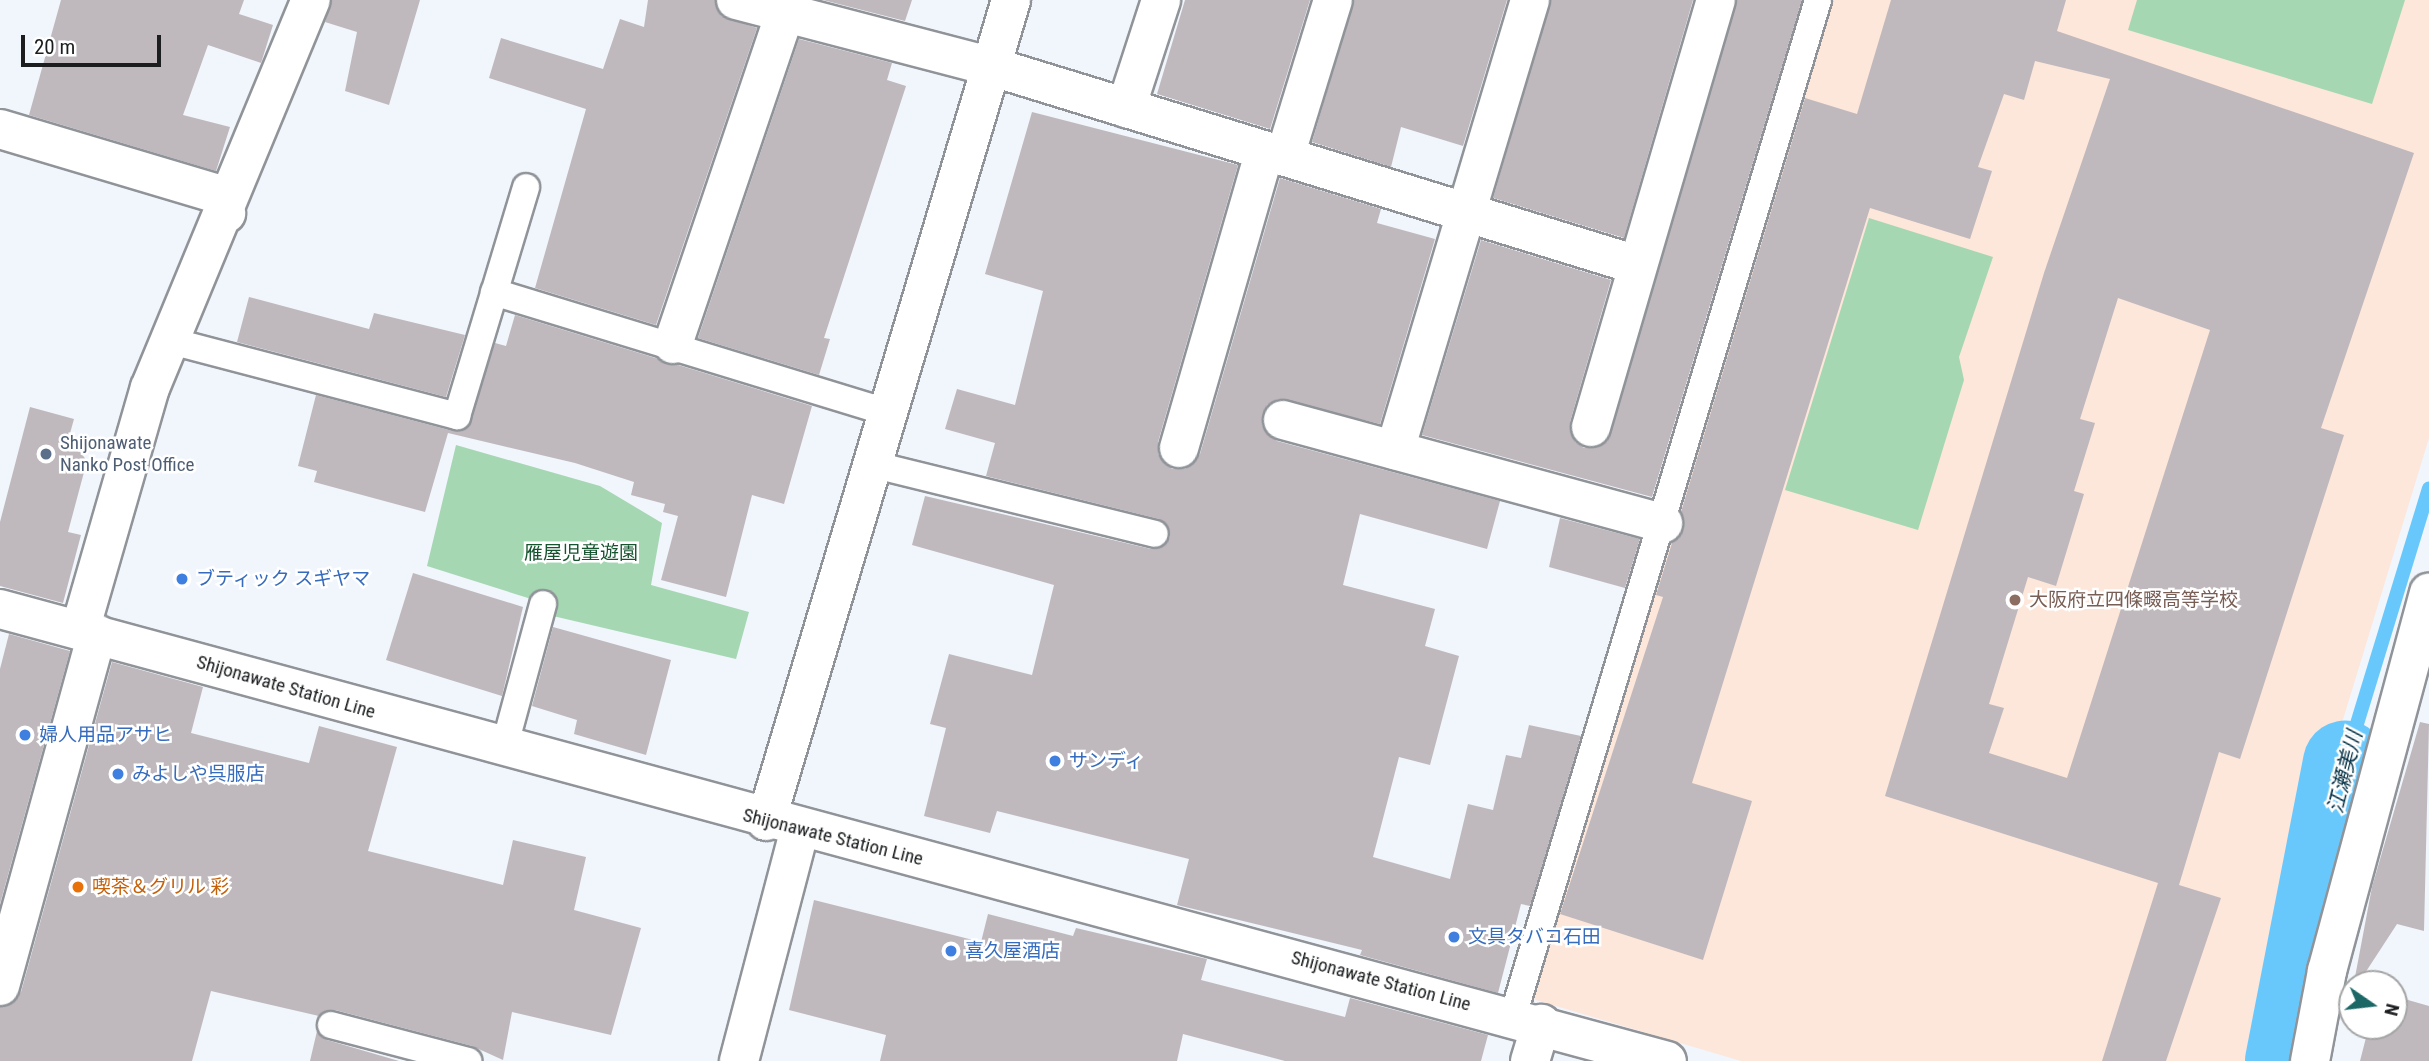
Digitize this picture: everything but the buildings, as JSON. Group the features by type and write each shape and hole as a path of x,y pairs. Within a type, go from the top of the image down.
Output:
{"street":[{"path":"3,965 150,388 226,212 311,0"},
{"path":"736,0 990,66 1637,265"},
{"path":"739,1061 783,825 871,464 1011,0"},
{"path":"1126,108 1161,0"},
{"path":"1179,447 1275,153 1333,0"},
{"path":"1395,450 1530,0"},
{"path":"1591,427 1716,0"},
{"path":"673,344 785,13"},
{"path":"0,129 221,195 226,212"},
{"path":"1283,420 1663,523"},
{"path":"2310,1061 2327,971 2416,694 2429,592"},
{"name":"Shijonawate Station Line","path":"0,609 783,825 1527,1020 1667,1061"},
{"path":"1527,1020 1530,1061"}],"lane":[{"path":"1527,1020 1663,523 1818,0"},
{"path":"170,341 457,416 526,187"},
{"path":"494,292 673,344 887,412"},
{"path":"871,464 1156,534"},
{"path":"504,748 543,604"},
{"path":"331,1025 468,1061"}],"shaded area":[{"name":"大阪府立四條畷高等学校","path":"1831,0 2429,0 2429,438 2330,762 2255,1061 1741,1061 1529,998"}],"green space":[{"path":"2137,0 2405,0 2372,104 2128,30"},
{"path":"1869,218 1993,257 1959,357 1964,380 1918,530 1785,490"},
{"name":"雁屋児童遊園","path":"456,445 600,486 662,523 651,585 749,612 736,659 553,616 528,598 427,566"}],"waterway":[{"name":"江瀬美川","path":"2345,763 2429,489"},
{"name":"江瀬美川","path":"2287,1061 2345,763"}],"place":[{"name":"Shijonawate Nanko Post Office","path":"46,454"},
{"name":"ブティック スギヤマ","path":"182,579"},
{"name":"大阪府立四條畷高等学校","path":"2015,600"},
{"name":"婦人用品アサヒ","path":"25,735"},
{"name":"サンディ","path":"1055,761"},
{"name":"みよしや呉服店","path":"118,774"},
{"name":"喫茶＆グリル 彩","path":"78,887"},
{"name":"文具タバコ石田","path":"1454,937"},
{"name":"喜久屋酒店","path":"951,951"}]}
